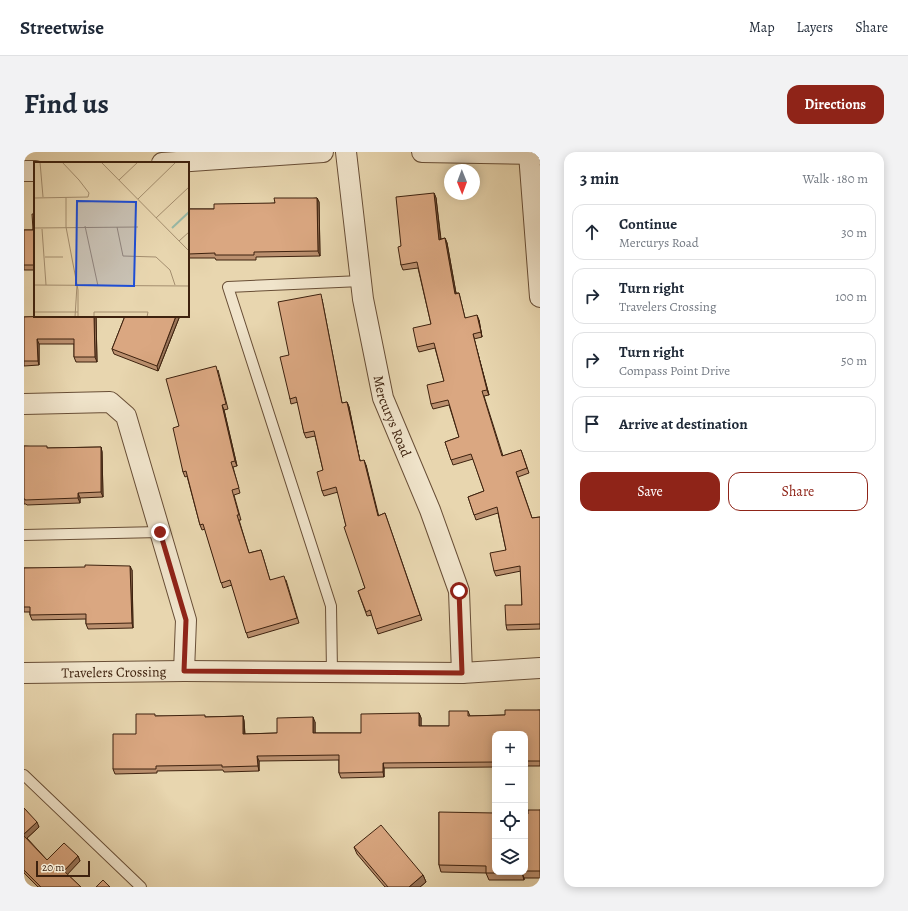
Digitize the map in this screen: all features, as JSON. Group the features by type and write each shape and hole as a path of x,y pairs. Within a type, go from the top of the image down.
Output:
{"street":[{"path":"177,162 323,152"},
{"name":"Mercurys Road","path":"346,152 360,280 383,398 430,510 459,591 462,673"},
{"path":"422,152 532,153 540,298"},
{"path":"24,404 110,402 126,416 186,620 184,671"},
{"name":"Travelers Crossing","path":"24,673 184,671 462,673 540,668"}],"lane":[{"path":"332,672 331,606 228,287 360,280"},
{"path":"24,535 160,532"},
{"path":"24,775 141,887"}],"building":[{"path":"434,193 439,240 445,238 455,294 459,293 465,318 477,315 481,332 473,334 487,390 482,391 502,456 521,450 527,468 516,472 532,518 540,517 540,624 506,625 505,605 522,605 520,566 494,571 490,553 506,550 497,507 474,515 468,497 484,491 471,454 451,460 445,442 459,437 448,400 431,404 427,385 444,381 434,343 417,347 413,328 431,324 417,262 401,265 398,247 401,246 396,197"},
{"path":"274,198 317,198 318,251 254,252 254,255 215,255 215,253 189,254 189,209 214,209 214,204 275,203"},
{"path":"32,214 34,214 34,265 24,265 24,230 33,230"},
{"path":"321,294 342,403 347,402 360,461 364,460 378,516 385,513 420,615 376,629 370,610 366,612 358,591 365,588 344,527 346,526 336,487 322,491 317,472 323,470 314,431 304,433 296,397 290,399 280,357 289,355 278,302"},
{"path":"24,317 94,317 95,357 74,357 74,339 37,339 38,361 24,361"},
{"path":"125,317 176,317 157,366 112,349"},
{"path":"216,366 226,404 222,405 235,461 231,462 239,488 232,490 239,515 237,515 249,553 261,550 270,580 284,576 297,618 246,633 230,580 221,583 203,524 200,525 186,471 183,472 173,428 179,426 166,379"},
{"path":"24,446 47,446 47,448 101,447 101,492 78,493 78,498 25,500"},
{"path":"85,565 130,566 132,623 86,624 86,614 30,615 30,607 24,607 24,568 85,567"},
{"path":"505,710 540,710 540,761 528,761 528,731 492,731 492,762 383,763 383,772 339,773 339,755 257,756 258,766 156,766 156,769 113,769 113,734 136,734 136,714 155,714 155,716 205,715 205,717 243,716 243,734 277,733 277,718 313,717 313,733 361,733 361,714 419,713 419,726 449,726 449,711 468,711 468,716 505,715"},
{"path":"24,808 37,822 24,834"},
{"path":"528,810 540,810 540,871 528,871"},
{"path":"439,812 492,813 492,873 486,873 486,866 439,865"},
{"path":"381,825 423,875 409,887 388,887 354,847"},
{"path":"24,836 47,860 64,843 78,856 64,871 81,887 41,887 24,870"},
{"path":"103,880 110,887 96,887"}],"route":[{"path":"160,532 186,620 184,671 462,673 459,591"}]}
